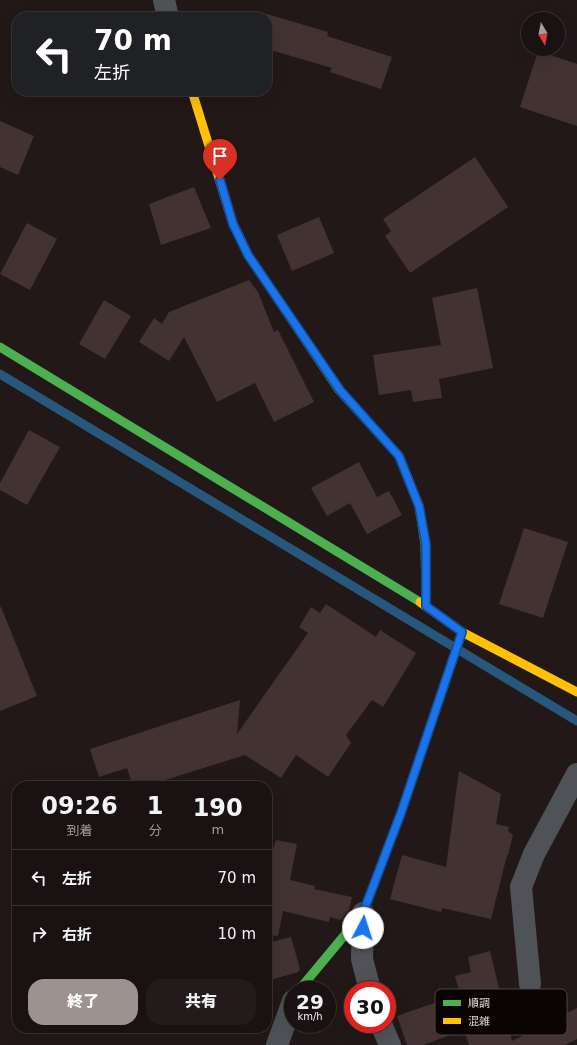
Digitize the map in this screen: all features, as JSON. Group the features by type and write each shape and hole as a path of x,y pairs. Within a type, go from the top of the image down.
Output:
{"street":[{"path":"164,0 167,12"},
{"path":"194,96 233,224 248,255 340,390 399,456 419,506 426,544 426,606"},
{"path":"0,347 426,606 462,633 577,692"},
{"path":"306,981 363,913 401,813 462,633"},
{"path":"530,984 521,887 534,854 577,774"},
{"path":"363,913 362,959 368,981"},
{"path":"277,1045 284,1026"},
{"path":"385,1033 390,1045"}],"building":[{"path":"272,15 328,32 327,36 392,57 381,89 330,72 332,68 272,50"},
{"path":"536,56 553,56 577,64 577,126 520,107"},
{"path":"0,121 34,136 18,175 0,167"},
{"path":"475,157 508,207 410,273 385,236 391,231 383,219"},
{"path":"194,187 211,228 161,245 149,204"},
{"path":"319,217 334,253 292,271 277,235"},
{"path":"27,223 57,239 30,290 0,274"},
{"path":"249,280 258,292 274,332 278,330 314,402 274,422 255,383 217,402 184,337 169,361 139,342 154,318 162,324 169,312"},
{"path":"477,288 493,368 439,379 442,398 413,402 411,390 379,395 373,355 441,345 432,298"},
{"path":"104,300 131,316 105,359 79,344"},
{"path":"29,430 60,447 27,505 0,490 0,483"},
{"path":"359,462 377,497 389,491 402,515 367,534 350,503 327,516 311,488"},
{"path":"524,528 568,542 543,618 499,604"},
{"path":"326,604 376,637 380,630 416,653 383,707 372,700 346,735 351,743 328,777 296,755 281,778 245,755 162,781 131,781 127,768 99,777 90,749 240,700 237,734 308,633 299,627 311,607 320,613"},
{"path":"0,607 37,696 0,711"},
{"path":"459,771 501,794 496,824 509,827 508,831 513,835 491,919 442,908 441,912 390,899 402,855 446,867"},
{"path":"276,840 297,844 290,880 315,886 314,889 352,897 349,910 341,920 330,917 329,922 283,911 278,936 272,935 273,849"},
{"path":"291,937 300,969 298,972 272,980 272,942"},
{"path":"490,951 499,989 459,989 455,976 471,972 468,957"},
{"path":"435,1003 435,1035 450,1035 423,1045 407,1045 397,1016"},
{"path":"577,1008 577,1039 565,1045 469,1045 466,1035 511,1035 512,1041 524,1035 567,1035 567,1013"}],"waterway":[{"path":"0,374 577,721"}],"traffic: fast":[{"path":"241,240 248,255 339,390 399,456 419,506 425,544 426,606"},
{"path":"0,347 420,602"},
{"path":"306,981 363,913 401,813 462,632"}],"traffic: slow":[{"path":"194,96 233,224 241,240"},
{"path":"420,602 462,632 577,692"}],"route":[{"path":"220,180 233,224 248,255 340,390 399,456 419,506 426,544 426,606 462,632 401,813 363,913 363,928"}]}
